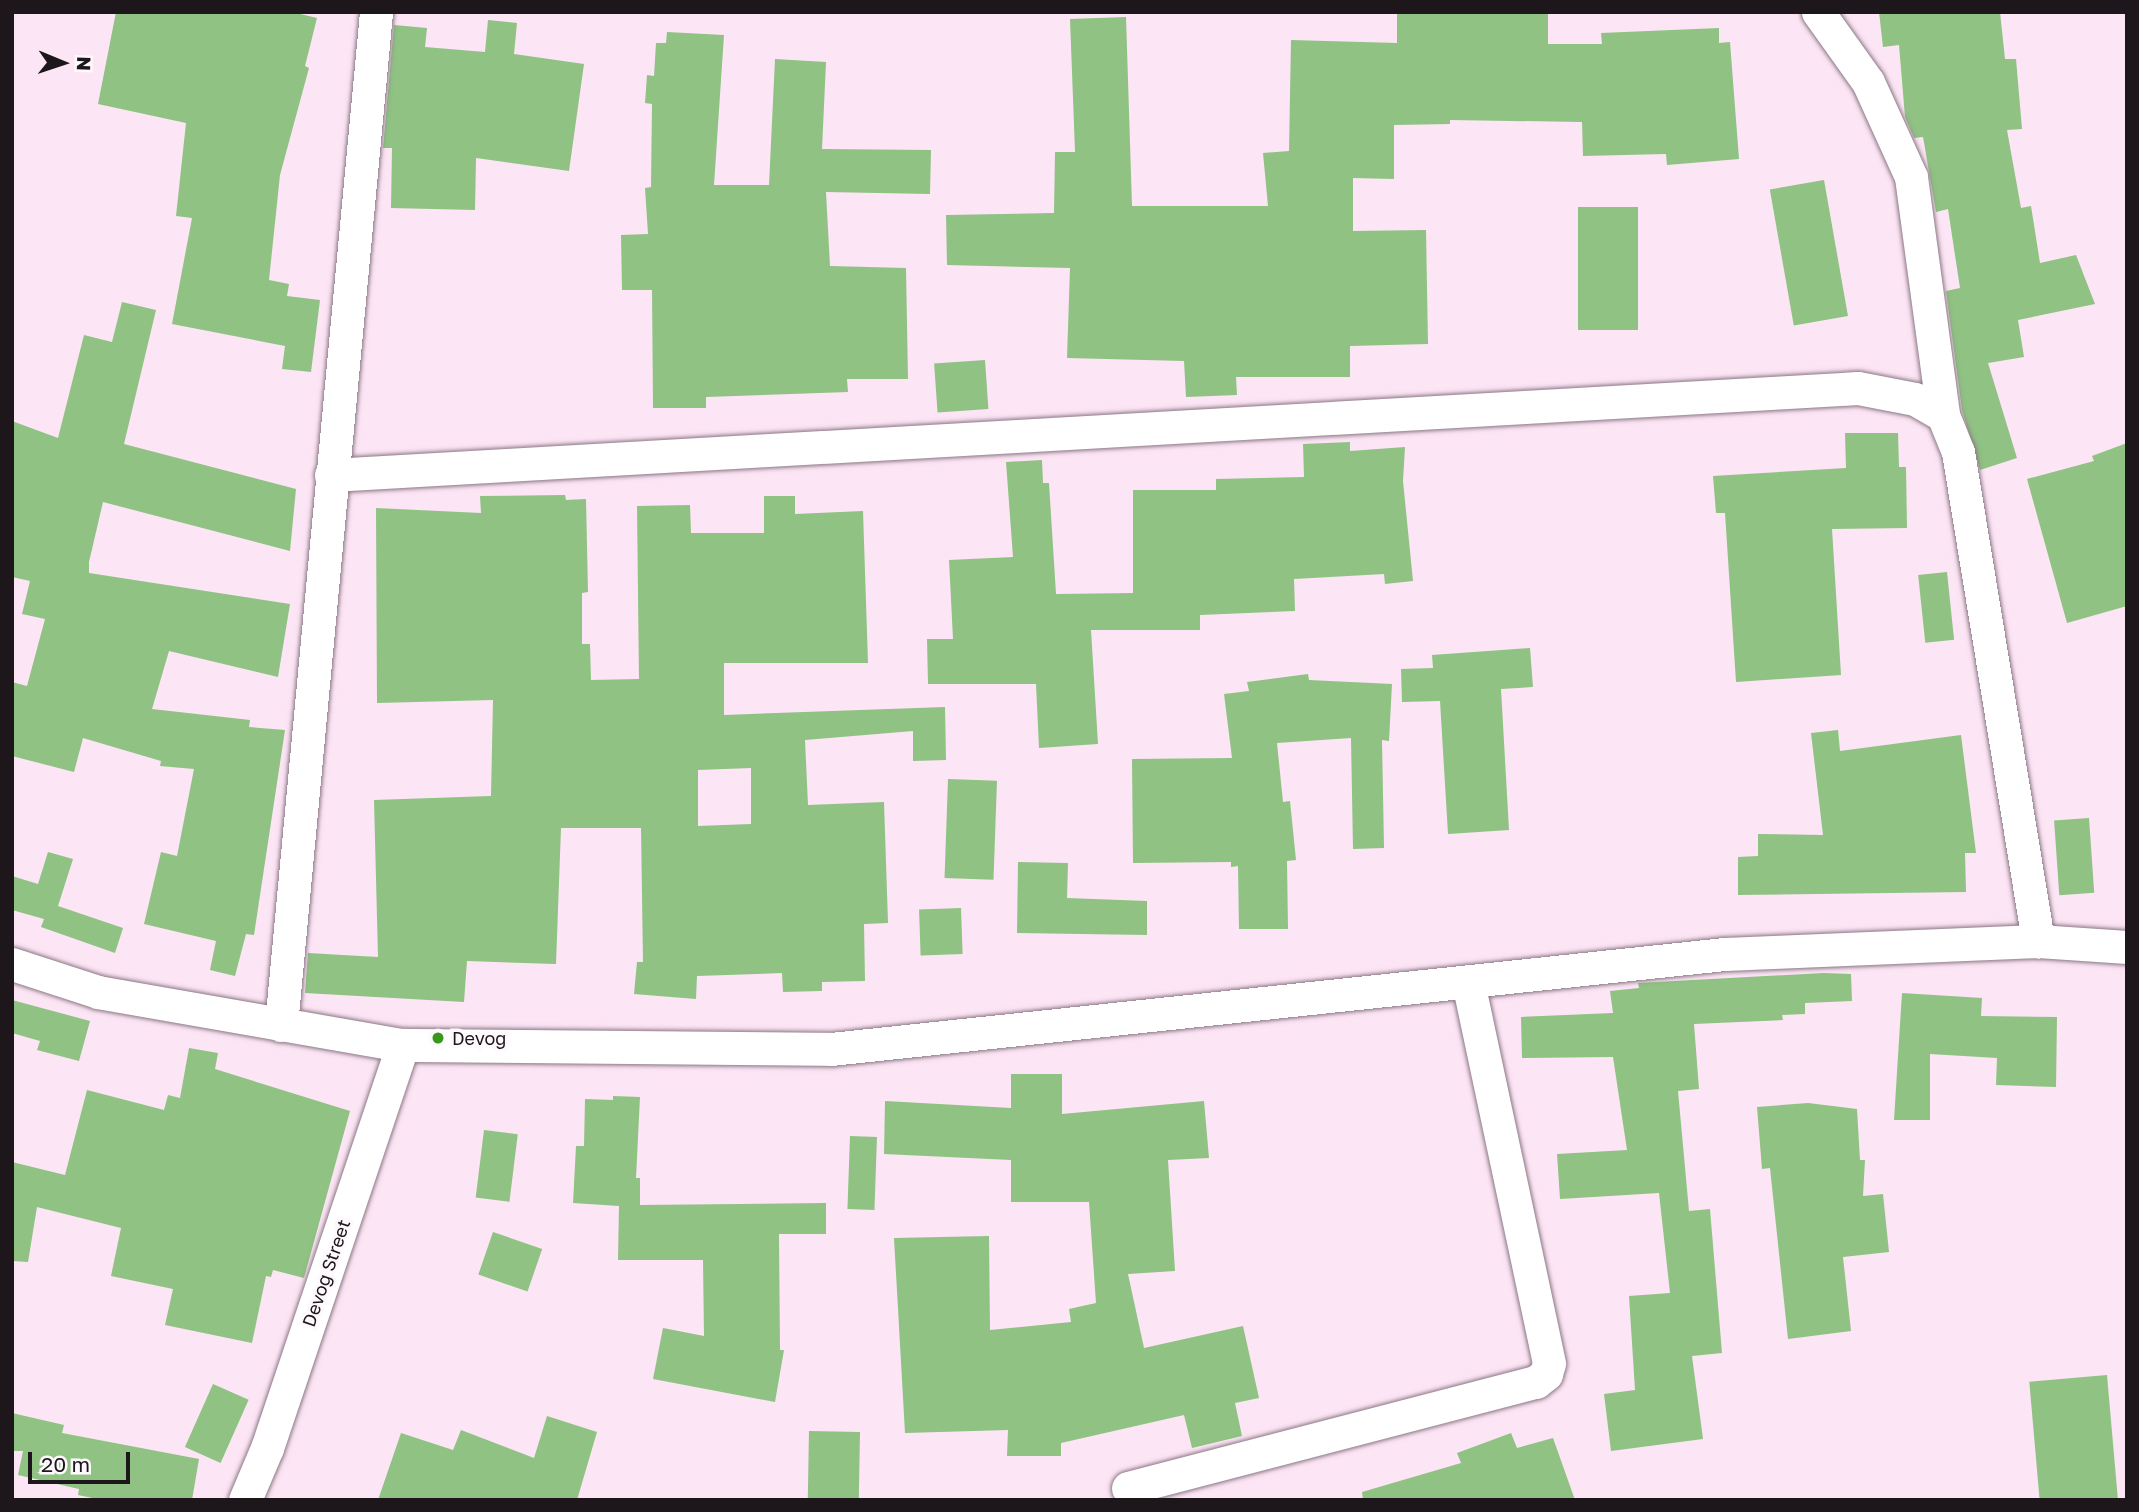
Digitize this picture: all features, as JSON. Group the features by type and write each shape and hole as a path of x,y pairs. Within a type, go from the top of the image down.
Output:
{"street":[{"path":"281,1025 376,12"},
{"path":"1818,12 1868,82 1910,177 1943,415 1958,452 2038,942"},
{"path":"331,475 1858,388 1915,399 1943,415"},
{"path":"12,964 98,992 403,1045 831,1049 1725,954 2038,942 2127,947"},
{"path":"1128,1488 1536,1382 1546,1374 1549,1363 1468,981"},
{"name":"Devog Street","path":"245,1500 271,1435 403,1045"}],"building":[{"path":"116,12 292,12 317,18 305,66 309,68 280,175 269,280 289,284 287,296 320,300 311,372 282,369 285,346 172,324 192,218 176,216 186,123 98,104"},
{"path":"1397,12 1548,12 1548,44 1602,44 1601,33 1719,28 1719,43 1730,42 1739,159 1667,165 1666,154 1583,156 1582,122 1450,120 1450,124 1394,125 1394,179 1353,178 1353,231 1426,230 1428,344 1350,346 1350,377 1236,377 1237,395 1186,397 1184,361 1067,358 1070,268 947,265 946,215 1054,213 1055,152 1075,152 1070,19 1126,17 1132,206 1268,206 1263,153 1289,151 1291,40 1397,43"},
{"path":"1879,12 2000,12 2005,59 2016,59 2022,129 2007,130 2021,208 2031,206 2040,263 2076,255 2095,304 2018,320 2024,357 1988,363 2017,458 1980,470 1962,410 1946,291 1960,288 1948,209 1936,212 1923,137 1914,138 1905,117 1899,45 1883,47"},
{"path":"488,20 517,23 514,54 584,64 569,171 476,158 475,210 391,208 392,148 383,148 394,25 427,28 425,47 485,52"},
{"path":"667,32 724,35 714,185 769,185 775,59 826,62 822,149 931,150 930,194 826,192 830,266 906,268 908,379 847,379 848,392 706,397 706,408 653,408 652,290 622,290 621,235 648,234 645,188 651,187 652,104 645,103 647,75 654,76 656,43 666,43"},
{"path":"1824,180 1848,316 1794,325 1770,190"},
{"path":"1578,207 1638,207 1638,330 1578,330"},
{"path":"122,302 156,310 124,444 296,489 290,551 103,502 89,562 89,573 290,604 278,677 169,651 152,709 250,720 249,727 285,730 254,935 246,934 235,976 210,970 216,941 144,924 161,852 177,856 194,769 160,766 161,761 83,738 74,772 12,756 12,682 27,686 45,619 22,614 30,581 12,577 12,421 58,438 84,335 112,342"},
{"path":"985,360 988,409 938,412 934,364"},
{"path":"1845,433 1898,433 1899,467 1906,467 1907,528 1832,529 1841,675 1736,682 1725,513 1716,513 1713,476 1846,468"},
{"path":"1350,442 1350,451 1405,447 1403,481 1413,581 1385,584 1384,574 1294,579 1295,611 1200,615 1200,630 1091,630 1098,744 1039,748 1036,684 928,684 927,639 953,639 949,560 1013,557 1006,462 1042,460 1043,483 1049,483 1056,594 1133,593 1133,490 1216,490 1216,479 1304,477 1303,444"},
{"path":"2127,443 2127,606 2067,623 2027,479 2094,461 2092,456"},
{"path":"565,495 566,500 586,499 588,592 582,593 582,644 590,644 591,680 639,679 637,506 690,505 691,533 764,533 764,496 795,496 795,514 863,511 868,663 724,663 724,715 945,707 946,760 913,761 913,731 805,740 808,805 884,802 888,923 864,924 865,981 822,982 822,991 783,992 782,973 697,976 696,999 634,994 637,962 643,962 641,828 561,828 556,964 467,961 464,1002 305,993 308,953 378,957 374,800 491,796 493,700 377,703 376,508 481,513 480,496","holes":["751,768 751,824 698,826 698,770"]},
{"path":"1947,572 1954,640 1925,643 1918,575"},
{"path":"1530,648 1533,687 1501,689 1509,830 1448,834 1440,701 1402,702 1401,669 1433,668 1432,655"},
{"path":"1308,674 1309,680 1392,684 1389,741 1382,740 1384,848 1353,849 1351,738 1277,743 1283,802 1290,801 1296,860 1287,861 1288,929 1239,929 1238,866 1231,867 1231,862 1133,863 1132,759 1232,758 1224,694 1249,691 1247,682"},
{"path":"1838,730 1840,751 1961,735 1976,853 1965,853 1966,892 1738,895 1738,857 1758,856 1758,834 1823,835 1811,733"},
{"path":"948,779 997,781 994,880 945,878"},
{"path":"2089,818 2094,893 2059,895 2054,820"},
{"path":"48,852 73,859 58,906 123,928 115,953 41,927 44,919 12,910 12,876 38,884"},
{"path":"1018,862 1068,863 1067,898 1147,901 1147,935 1017,933"},
{"path":"961,908 963,954 921,955 919,909"},
{"path":"1824,973 1851,974 1852,1001 1805,1003 1805,1014 1782,1015 1783,1020 1694,1024 1699,1089 1678,1091 1689,1211 1710,1209 1722,1353 1692,1356 1703,1439 1611,1451 1604,1394 1635,1390 1629,1296 1670,1293 1659,1193 1560,1199 1557,1154 1627,1150 1613,1057 1522,1058 1521,1017 1613,1013 1610,991 1639,988 1638,983"},
{"path":"1902,993 1982,998 1981,1016 2057,1017 2056,1087 1996,1085 1997,1058 1930,1054 1930,1120 1894,1120"},
{"path":"12,1000 90,1021 79,1061 37,1050 40,1041 12,1033"},
{"path":"189,1048 218,1053 215,1069 350,1111 304,1278 273,1270 271,1277 266,1276 252,1343 165,1325 173,1289 111,1276 121,1228 37,1207 28,1262 12,1261 12,1162 65,1175 87,1090 164,1110 168,1095 180,1098"},
{"path":"1011,1074 1062,1074 1062,1114 1204,1101 1209,1158 1168,1160 1175,1271 1128,1274 1144,1348 1243,1326 1259,1398 1235,1403 1242,1436 1192,1448 1184,1415 1061,1443 1061,1456 1007,1456 1008,1430 905,1433 894,1238 989,1236 990,1330 1071,1322 1069,1309 1096,1303 1089,1202 1011,1202 1011,1160 884,1154 885,1101 1011,1108"},
{"path":"613,1096 640,1097 636,1178 640,1178 640,1205 826,1203 826,1234 779,1234 780,1350 784,1350 775,1402 653,1379 663,1328 704,1336 703,1260 618,1260 619,1206 573,1203 576,1146 584,1146 585,1099 613,1100"},
{"path":"1808,1103 1857,1109 1860,1160 1865,1160 1863,1196 1883,1194 1889,1252 1843,1257 1851,1331 1788,1339 1770,1168 1762,1169 1757,1107"},
{"path":"484,1130 518,1134 509,1202 476,1197"},
{"path":"850,1136 877,1137 874,1210 847,1209"},
{"path":"493,1232 542,1249 528,1291 478,1275"},
{"path":"2107,1375 2118,1500 2040,1500 2029,1382"},
{"path":"213,1384 249,1400 221,1463 185,1447"},
{"path":"12,1413 64,1425 62,1433 199,1459 192,1500 102,1500 78,1495 79,1489 18,1475 23,1451 12,1451"},
{"path":"547,1416 597,1432 577,1500 378,1500 401,1433 453,1450 461,1430 534,1458"},
{"path":"809,1431 860,1432 859,1500 808,1500"},
{"path":"1511,1433 1517,1448 1553,1438 1575,1500 1363,1500 1362,1492 1461,1463 1457,1453"}],"place":[{"name":"Devog","path":"438,1038"}]}
